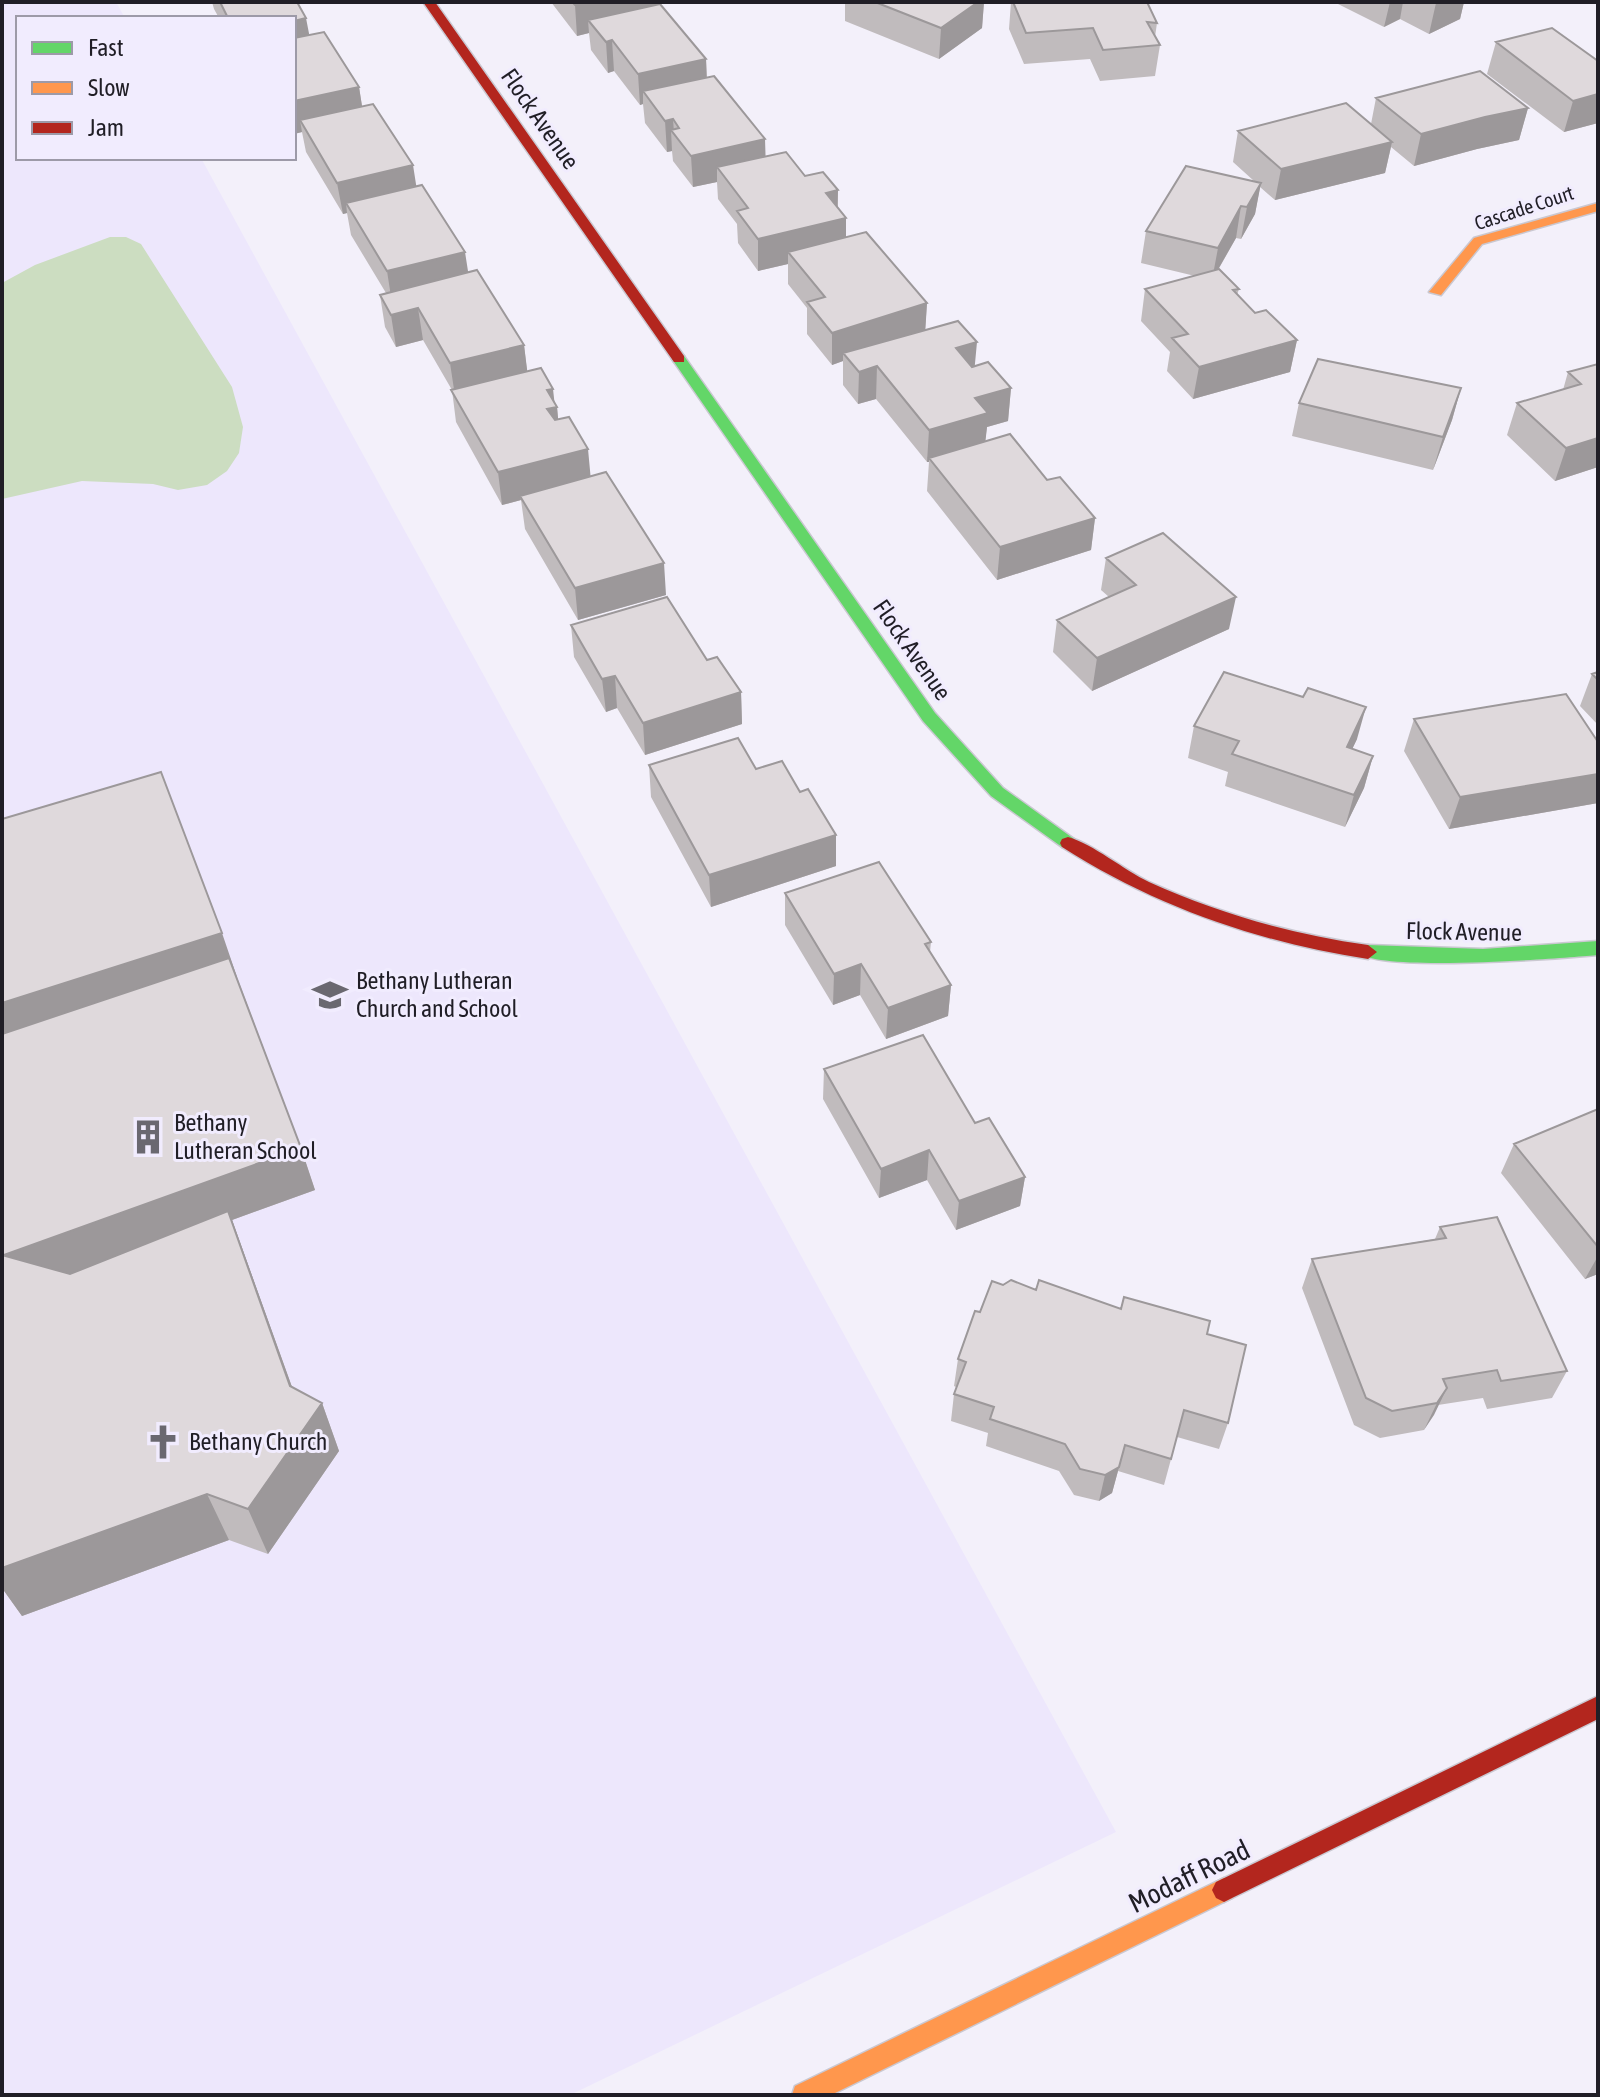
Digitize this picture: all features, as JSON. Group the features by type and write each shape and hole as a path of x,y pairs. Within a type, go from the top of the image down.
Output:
{"street":[{"name":"Flock Avenue","path":"429,2 929,717 970,765 1006,800 1068,844 1145,888 1196,912 1284,937 1448,961 1548,957 1598,948"},
{"name":"Cascade Court","path":"1436,292 1478,241 1598,207"},
{"name":"Modaff Road","path":"804,2095 1598,1707"}],"shaded area":[{"name":"Bethany Lutheran Church and School","path":"2,2 116,2 124,16 16,16 16,160 202,160 1116,1832 570,2095 2,2095"}],"green space":[{"path":"110,237 126,237 141,244 232,387 243,427 239,453 227,471 207,485 178,490 153,484 82,481 2,499 2,283 35,265"}],"building":[{"path":"220,2 297,2 306,18 296,20 296,16 227,16"},
{"path":"875,2 978,2 941,28"},
{"path":"1013,2 1147,2 1157,23 1147,22 1160,45 1103,50 1093,28 1026,33"},
{"path":"660,4 706,59 638,74 612,40 606,42 588,20"},
{"path":"1552,28 1598,61 1598,94 1573,101 1496,42"},
{"path":"324,32 359,87 296,101 296,38"},
{"path":"1480,71 1528,108 1421,134 1376,98"},
{"path":"714,76 765,139 691,156 671,130 679,128 673,119 665,121 643,91"},
{"path":"1346,103 1392,142 1281,169 1238,131"},
{"path":"373,104 413,165 337,183 300,120"},
{"path":"786,152 805,176 823,172 838,190 826,193 846,218 758,239 737,211 748,208 717,167"},
{"path":"1186,166 1261,183 1247,207 1241,206 1218,248 1146,231"},
{"path":"422,185 465,252 387,271 346,203"},
{"path":"866,232 927,303 832,333 807,302 825,297 788,252"},
{"path":"1219,269 1239,289 1233,290 1255,313 1266,310 1297,340 1199,367 1172,338 1188,334 1145,289"},
{"path":"477,270 524,345 450,363 418,308 391,315 380,295"},
{"path":"958,321 977,342 956,348 972,367 988,362 1011,388 975,398 988,413 929,430 877,366 859,372 843,353"},
{"path":"1318,359 1461,388 1443,437 1299,403"},
{"path":"1598,364 1598,438 1566,448 1517,403 1581,384 1568,372"},
{"path":"541,368 553,389 547,390 557,407 547,409 555,420 569,417 588,449 498,472 451,390"},
{"path":"1010,434 1047,480 1060,477 1095,518 1000,547 929,458"},
{"path":"606,472 664,563 575,588 520,496"},
{"path":"1163,533 1236,597 1097,658 1057,620 1136,585 1106,558"},
{"path":"667,597 707,660 717,657 741,692 643,723 615,676 602,679 571,625"},
{"path":"1224,672 1303,697 1308,688 1366,707 1347,747 1373,756 1354,795 1232,754 1239,741 1194,726"},
{"path":"1566,694 1598,742 1598,774 1460,797 1414,719"},
{"path":"738,738 756,769 782,761 800,792 808,789 836,835 709,875 649,765"},
{"path":"161,772 222,933 2,1003 2,819"},
{"path":"879,862 931,942 925,944 951,985 888,1008 861,964 834,974 785,893"},
{"name":"Bethany Lutheran School","path":"229,958 301,1148 2,1255 2,1034"},
{"path":"923,1035 975,1123 989,1118 1025,1177 959,1201 929,1150 881,1169 824,1069"},
{"path":"1598,1109 1598,1247 1514,1144"},
{"name":"Bethany Church","path":"228,1211 290,1386 322,1403 248,1509 207,1494 2,1568 2,1255 70,1274"},
{"path":"1497,1217 1567,1371 1501,1381 1497,1370 1443,1379 1447,1388 1437,1403 1392,1411 1366,1398 1312,1259 1446,1238 1440,1227"},
{"path":"1011,1280 1036,1290 1039,1280 1121,1309 1124,1297 1210,1321 1207,1334 1246,1345 1228,1423 1184,1410 1171,1459 1125,1445 1119,1467 1105,1475 1080,1469 1065,1444 990,1419 994,1407 954,1394 966,1362 958,1359 975,1311 980,1312 992,1281 1003,1285"}],"traffic: fast":[{"path":"679,359 929,717 997,792 1068,843"},
{"path":"1368,952 1483,956 1598,948"}],"traffic: slow":[{"path":"1436,292 1478,241 1598,207"},
{"path":"804,2095 1224,1890"}],"traffic: jam":[{"path":"429,2 679,359"},
{"path":"1068,843 1137,883 1212,915 1290,938 1368,952"},
{"path":"1224,1890 1598,1707"}],"place":[{"name":"Bethany Lutheran Church and School","path":"330,995"},
{"name":"Bethany Lutheran School","path":"148,1137"},
{"name":"Bethany Church","path":"163,1442"}]}
